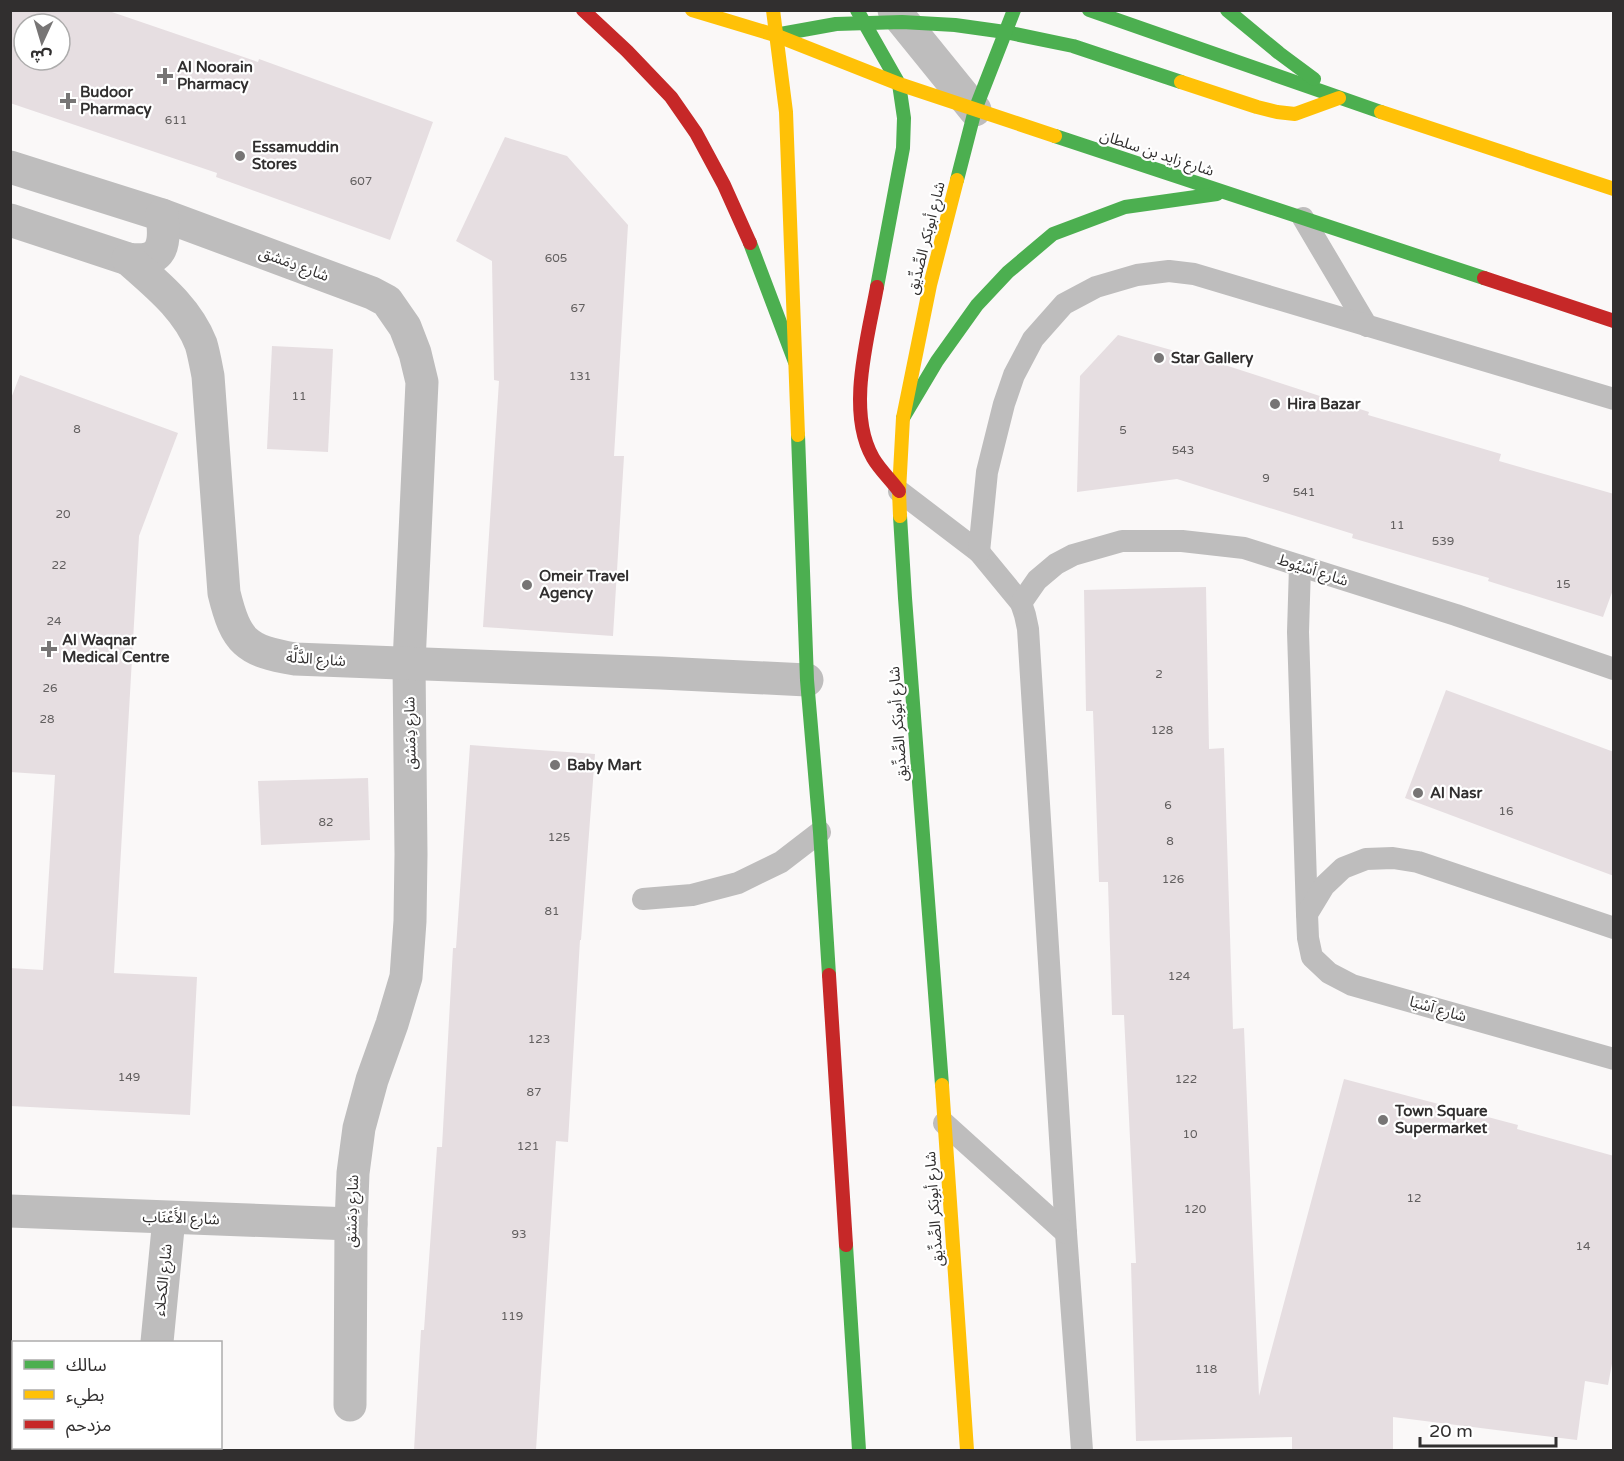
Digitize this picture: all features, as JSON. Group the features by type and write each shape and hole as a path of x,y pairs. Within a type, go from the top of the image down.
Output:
{"main road":[{"path":"583,10 671,97 696,133 746,232 795,362"},
{"name":"شارع زايد بن سلطان","path":"692,10 775,35 899,84 975,110 1614,321"},
{"path":"773,10 786,112 807,680 820,832 859,1450"},
{"path":"857,10 887,18 1005,32 1073,46 1246,104 1277,112 1295,114 1339,98"},
{"name":"شارع أبوبَكر الصِّدِّيق","path":"967,1450 899,491 903,418 930,285 975,110 1014,10"},
{"path":"1089,10 1525,162 1614,189"},
{"path":"1227,10 1339,98"},
{"path":"775,35 887,18"},
{"path":"887,18 904,118 903,148 863,365 859,408 863,433 873,458 899,491"},
{"path":"903,418 937,361 977,305 1008,272 1053,234 1125,207 1225,192"}],"street":[{"path":"887,18 975,110"},
{"name":"شارع دِمَشق","path":"10,167 162,216 372,293 387,301 405,327 415,353 422,382 409,663 410,921 406,976 359,1128 351,1224 350,1406"},
{"path":"10,220 128,260 140,261 149,260 160,252 165,233 162,216"},
{"name":"شارع الدَّلَّة","path":"128,260 164,292 184,314 201,344 208,376 225,593 231,620 243,639 255,649 295,659 807,680"},
{"name":"شارع الأَعْنَاب","path":"10,1211 351,1224"},
{"name":"شارع الكحلاء","path":"157,1341 169,1218"}],"lane":[{"path":"1303,218 1367,326"},
{"path":"980,552 987,472 1004,404 1014,375 1033,339 1065,304 1096,287 1137,275 1169,271 1194,274 1614,399"},
{"path":"899,491 980,552 1021,603 1028,629 1082,1450"},
{"name":"شارع أسْيُوط","path":"1021,603 1037,580 1056,564 1073,555 1122,541 1182,541 1244,548 1456,615 1614,669"},
{"name":"شارع آسْيَا","path":"1300,566 1298,632 1308,938 1312,957 1329,973 1352,985 1614,1059"},
{"path":"643,899 692,895 738,883 781,862 820,832"},
{"path":"1307,914 1324,886 1343,868 1366,859 1393,858 1418,862 1614,928"},
{"path":"944,1123 1066,1233"}],"building":[{"path":"10,10 106,10 258,62 259,59 433,122 390,240 216,177 217,173 10,103"},
{"path":"505,137 567,156 628,225 614,456 624,456 613,636 483,627 499,381 494,380 492,261 456,241"},
{"path":"1118,335 1228,366 1369,412 1368,415 1501,454 1499,461 1614,494 1614,587 1603,617 1488,581 1489,578 1352,538 1353,534 1177,479 1077,492 1080,376"},
{"path":"272,346 333,349 328,452 267,449"},
{"path":"20,375 178,433 139,536 114,973 197,977 190,1115 10,1106 10,968 43,970 55,775 10,772 10,401"},
{"path":"1206,587 1209,749 1224,748 1233,1029 1244,1028 1259,1396 1344,1079 1518,1125 1517,1129 1614,1156 1614,1353 1608,1385 1585,1381 1577,1440 1393,1417 1393,1450 1292,1450 1292,1437 1136,1441 1131,1263 1136,1263 1124,1015 1112,1015 1108,882 1099,882 1093,711 1086,711 1084,590"},
{"path":"1446,690 1614,752 1614,876 1405,798"},
{"path":"470,745 595,754 580,940 568,1142 556,1141 536,1450 414,1450 421,1330 424,1330 437,1147 442,1147 453,948 456,948"},
{"path":"368,778 370,840 261,845 258,781"}],"traffic: fast":[{"path":"857,10 899,84 904,118 903,148 877,287"},
{"path":"957,180 975,110 1014,10"},
{"path":"1089,10 1381,112"},
{"path":"1227,10 1314,79"},
{"path":"775,35 836,24 902,22 955,25 1005,32 1073,46 1181,82"},
{"path":"1055,136 1484,278"},
{"path":"903,418 937,361 977,305 1008,272 1053,234 1125,207 1217,194"},
{"path":"750,243 795,362"},
{"path":"798,435 807,680 829,975"},
{"path":"900,516 942,1085"},
{"path":"846,1245 859,1450"}],"traffic: slow":[{"path":"692,10 775,35 899,84 1055,136"},
{"path":"773,10 786,112 798,435"},
{"path":"1181,82 1257,107 1295,114 1339,98"},
{"path":"1381,112 1614,189"},
{"path":"900,516 903,418 930,285 957,180"},
{"path":"942,1085 967,1450"}],"traffic: jam":[{"path":"583,10 671,97 696,133 724,185 750,243"},
{"path":"1484,278 1614,321"},
{"path":"877,287 861,374 861,419 865,439 873,458 899,491"},
{"path":"829,975 846,1245"}],"place":[{"name":"Al Noorain Pharmacy","path":"165,76"},
{"name":"Budoor Pharmacy","path":"68,101"},
{"name":"Essamuddin Stores","path":"240,156"},
{"name":"Star Gallery","path":"1159,358"},
{"name":"Hira Bazar","path":"1275,404"},
{"name":"Omeir Travel Agency","path":"527,585"},
{"name":"Al Waqnar Medical Centre","path":"49,649"},
{"name":"Baby Mart","path":"555,765"},
{"name":"Al Nasr","path":"1418,793"},
{"name":"Town Square Supermarket","path":"1383,1120"}]}
